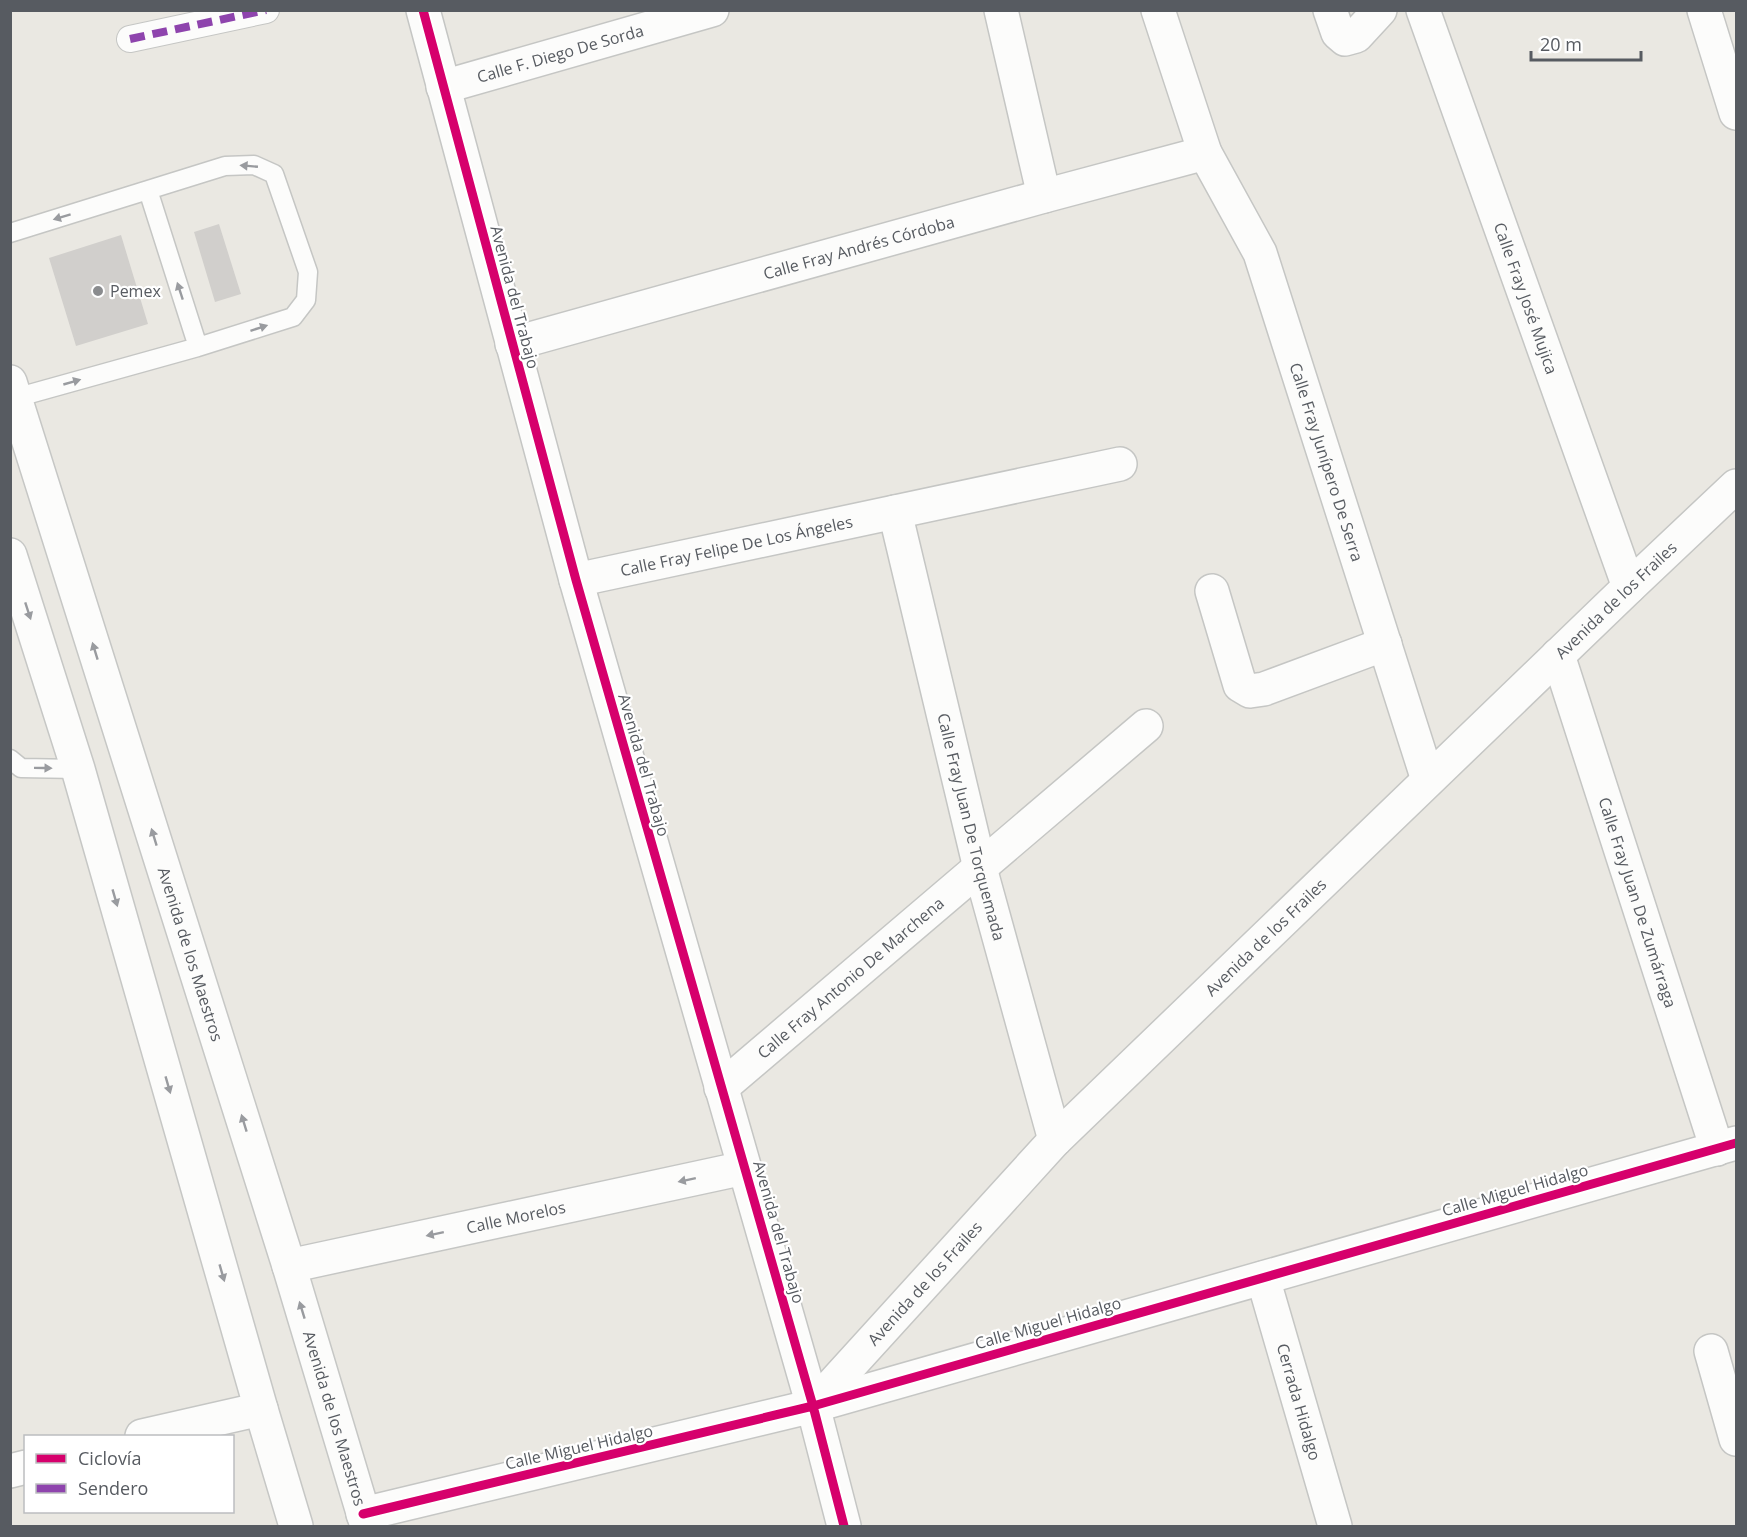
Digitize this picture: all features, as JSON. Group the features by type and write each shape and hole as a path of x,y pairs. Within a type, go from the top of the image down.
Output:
{"street":[{"path":"130,39 266,10"},
{"name":"Avenida del Trabajo","path":"423,10 576,580 813,1406 844,1527"},
{"name":"Calle F. Diego De Sorda","path":"443,87 712,10"},
{"path":"1000,10 1044,196"},
{"name":"Calle Fray Junípero De Serra","path":"1158,10 1205,153 1260,254 1428,780"},
{"path":"1330,10 1338,33 1345,39 1356,36 1380,10"},
{"name":"Calle Fray José Mujica","path":"1423,10 1629,587"},
{"path":"1704,10 1737,113"},
{"name":"Calle Fray Andrés Córdoba","path":"512,344 1205,153"},
{"name":"Avenida de los Maestros","path":"13,390 289,1266 365,1520"},
{"name":"Calle Fray Felipe De Los Ángeles","path":"576,580 1120,464"},
{"name":"Avenida de los Frailes","path":"813,1406 1055,1140 1629,587 1733,501"},
{"name":"Calle Fray Juan De Torquemada","path":"895,512 980,868 1055,1140"},
{"path":"10,555 78,769 296,1527"},
{"path":"1212,591 1240,685 1250,691 1264,689 1385,644"},
{"name":"Calle Fray Juan De Zumárraga","path":"1558,655 1727,1146"},
{"name":"Calle Fray Antonio De Marchena","path":"720,1088 1146,726"},
{"name":"Calle Miguel Hidalgo","path":"365,1520 813,1406 1727,1146"},
{"name":"Calle Morelos","path":"289,1266 744,1168"},
{"name":"Cerrada Hidalgo","path":"1263,1278 1335,1527"},
{"path":"1711,1351 1737,1439"},
{"path":"150,1435 261,1409"}],"lane":[{"path":"10,233 225,165 254,165 274,174 308,272 306,300 293,317 198,347 13,390"},
{"path":"148,190 198,347"},
{"path":"10,759 21,768 78,769"}],"building":[{"path":"219,224 241,294 215,302 194,232"},
{"name":"Pemex","path":"121,235 148,324 76,346 49,258"}],"marked path":[{"path":"130,39 266,10"}],"cycle path":[{"path":"423,10 576,580 813,1406 844,1526"},
{"path":"363,1514 813,1406 1736,1143"}],"place":[{"name":"Pemex","path":"98,291"}]}
